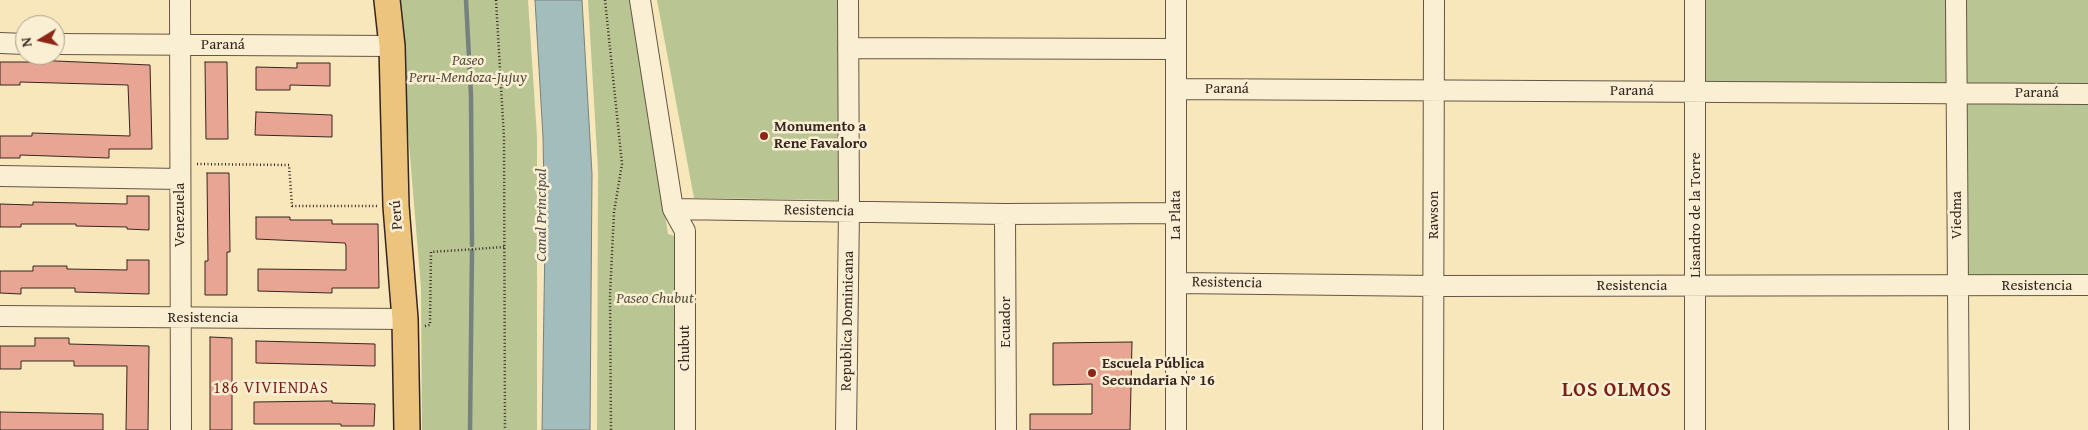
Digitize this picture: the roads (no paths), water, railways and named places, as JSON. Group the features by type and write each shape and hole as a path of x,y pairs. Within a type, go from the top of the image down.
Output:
{"main road":[{"name":"Perú","path":"388,0 392,46 396,206 406,323 408,430"}],"street":[{"name":"Venezuela","path":"180,0 181,430"},
{"name":"Chubut","path":"640,0 673,209 685,230 685,430"},
{"name":"Republica Dominicana","path":"846,430 849,212 848,0"},
{"name":"La Plata","path":"1176,0 1176,430"},
{"name":"Rawson","path":"1433,430 1434,0"},
{"name":"Lisandro de la Torre","path":"1695,0 1696,430"},
{"name":"Viedma","path":"1956,0 1959,430"},
{"path":"0,43 15,44"},
{"name":"Paraná","path":"65,44 392,46"},
{"path":"848,48 1176,50"},
{"name":"Paraná","path":"1176,89 2088,94"},
{"path":"0,176 180,172"},
{"name":"Resistencia","path":"673,209 1005,214 1176,213"},
{"name":"Ecuador","path":"1005,214 1006,430"},
{"name":"Resistencia","path":"1177,282 1434,286 2088,285"},
{"name":"Resistencia","path":"0,316 406,323"}],"water":[{"path":"535,0 582,0 592,174 590,430 542,430 545,240 543,137"}],"waterway":[{"path":"466,0 471,96 472,245"},
{"path":"470,430 472,251"}],"place":[{"name":"Monumento a Rene Favaloro","path":"764,136"},
{"name":"Escuela Pública Secundaria N° 16","path":"1092,373"}],"district":[{"name":"186 VIVIENDAS","path":"271,389"},
{"name":"LOS OLMOS","path":"1617,391"}],"park label":[{"name":"Paseo Peru-Mendoza-Jujuy","path":"468,70"},
{"name":"Paseo Chubut","path":"655,299"}],"water label":[{"name":"Canal Principal","path":"542,215"}]}
